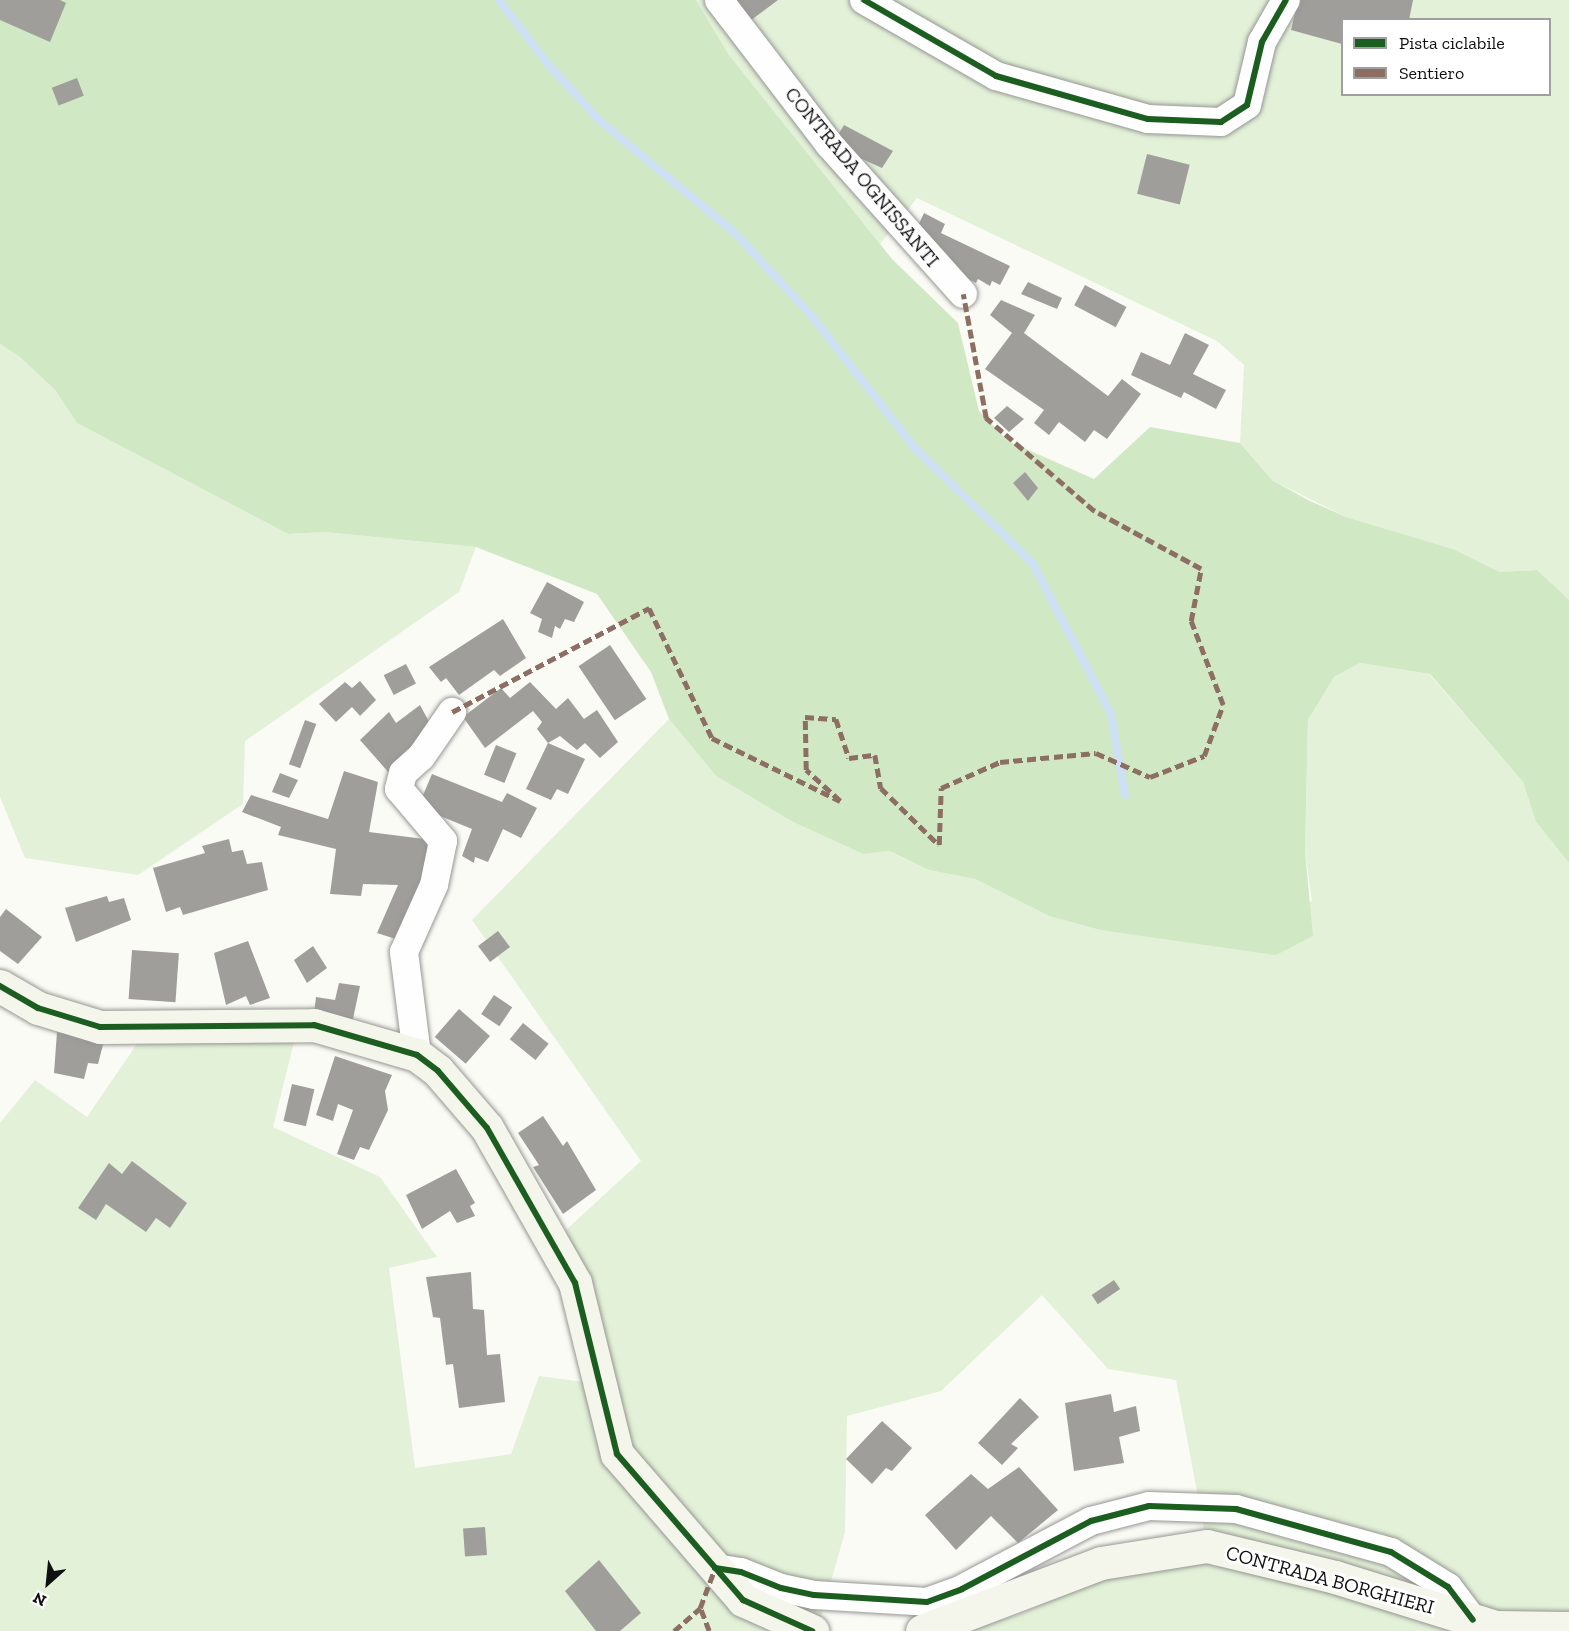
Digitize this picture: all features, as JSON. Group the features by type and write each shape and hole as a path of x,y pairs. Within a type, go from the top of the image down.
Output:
{"street":[{"name":"CONTRADA OGNISSANTI","path":"719,0 829,144 963,294"},
{"path":"864,0 996,76 1148,119 1221,122 1247,105 1262,42 1286,0"},
{"path":"417,1055 404,952 434,885 443,841 399,789 403,773 421,757 452,712"},
{"path":"0,986 38,1008 100,1027 314,1025 417,1055 438,1071 487,1128 575,1283 617,1454 743,1600 812,1631"},
{"path":"715,1568 741,1572 782,1588 814,1595 927,1602 962,1589 1090,1521 1149,1506 1236,1509 1391,1552 1449,1587 1473,1620"},
{"name":"CONTRADA BORGHIERI","path":"922,1631 1101,1563 1207,1546 1335,1577 1496,1627 1569,1628"}],"green space":[{"path":"0,0 696,0 729,55 892,259 958,323 979,411 1008,441 1094,479 1150,427 1240,443 1272,480 1308,500 1346,517 1453,549 1500,572 1537,570 1564,595 1569,600 1569,863 1536,822 1523,782 1430,674 1360,663 1334,677 1308,720 1305,851 1313,936 1276,955 1100,930 1049,916 975,879 929,870 889,851 863,854 791,821 716,776 669,719 651,672 597,594 476,547 325,532 288,534 77,423 55,390 20,357 0,344"},
{"path":"696,0 1569,0 1569,600 1537,570 1500,572 1453,549 1346,517 1272,480 1240,443 1244,365 1217,341 917,198 880,244 729,55"},
{"path":"0,344 20,357 55,390 77,423 288,534 325,532 476,547 459,592 245,741 243,804 138,875 25,858 0,797"},
{"path":"1360,663 1429,674 1523,782 1536,822 1569,863 1569,1631 961,1631 1018,1615 1115,1573 1209,1555 1176,1380 1108,1369 1042,1295 941,1391 847,1416 845,1532 817,1631 0,1631 0,1123 35,1080 87,1117 141,1038 298,1026 273,1127 380,1177 437,1257 389,1268 415,1468 511,1454 539,1376 606,1385 555,1240 641,1161 472,920 669,719 716,776 791,821 863,854 888,851 929,870 975,879 1049,916 1100,930 1213,943 1312,901 1305,851 1308,720 1334,677"}],"building":[{"path":"0,0 60,0 66,3 50,42 0,20"},
{"path":"727,0 778,0 743,26"},
{"path":"1298,0 1413,0 1409,18 1341,18 1341,44 1291,30"},
{"path":"77,78 84,96 59,105 52,88"},
{"path":"844,125 893,151 882,168 851,154 835,140"},
{"path":"1147,154 1190,165 1180,204 1137,194"},
{"path":"924,213 945,224 941,233 1010,266 1000,285 992,281 990,286 978,279 976,283 940,264 915,232"},
{"path":"1028,282 1062,298 1057,309 1021,294"},
{"path":"1085,285 1126,307 1116,327 1074,305"},
{"path":"1001,300 1035,315 1024,333 1108,396 1122,379 1141,394 1107,439 1094,430 1085,442 1059,422 1049,435 1034,423 1044,410 985,369 1012,333 990,315"},
{"path":"1185,333 1209,345 1193,374 1226,390 1216,409 1184,392 1181,398 1131,375 1141,352 1170,365"},
{"path":"1007,406 1024,419 1009,432 994,418"},
{"path":"1025,472 1038,488 1028,501 1013,483"},
{"path":"547,582 584,602 574,622 565,619 560,629 555,626 552,638 538,632 542,619 530,613"},
{"path":"503,619 526,658 500,676 494,670 459,695 446,678 441,682 429,667"},
{"path":"610,645 646,699 615,720 578,666"},
{"path":"406,664 416,684 394,695 384,675"},
{"path":"360,681 376,700 360,716 352,707 336,722 319,704 345,682 352,688"},
{"path":"530,682 556,709 568,698 584,719 597,710 618,742 600,758 585,743 577,750 560,736 548,743 537,729 542,722 533,711 485,748 463,717 501,688 510,698"},
{"path":"420,705 433,729 390,774 360,740 389,712 396,723"},
{"path":"305,720 316,724 300,768 289,764"},
{"path":"548,743 585,759 568,794 557,789 551,800 526,789"},
{"path":"496,745 516,753 504,783 484,775"},
{"path":"344,771 378,782 369,832 432,840 428,885 399,940 377,933 398,885 363,884 361,896 330,894 336,849 278,835 281,827 242,812 251,795 328,819"},
{"path":"280,773 298,780 289,798 272,792"},
{"path":"432,774 502,802 507,793 537,808 521,838 503,829 488,862 475,857 474,863 462,856 472,829 418,807"},
{"path":"229,839 232,852 243,850 247,864 262,862 268,890 183,915 180,907 166,912 153,868 205,853 202,846"},
{"path":"107,896 109,902 124,898 131,920 76,942 65,908"},
{"path":"6,909 42,937 18,964 0,951 0,917"},
{"path":"498,931 510,947 490,962 478,946"},
{"path":"248,941 270,998 250,1005 246,996 226,1005 214,953"},
{"path":"313,946 327,968 307,983 294,960"},
{"path":"132,950 179,953 175,1002 129,999"},
{"path":"339,983 360,986 351,1028 313,1021 316,997 335,1000"},
{"path":"494,995 512,1007 499,1026 481,1014"},
{"path":"459,1009 490,1036 466,1064 435,1037"},
{"path":"523,1023 549,1044 535,1060 510,1039"},
{"path":"57,1032 104,1041 98,1064 88,1063 84,1079 54,1073"},
{"path":"335,1056 392,1075 385,1091 388,1110 369,1150 360,1147 354,1160 337,1154 353,1110 338,1104 333,1121 316,1115"},
{"path":"292,1084 314,1089 306,1126 283,1121"},
{"path":"543,1116 563,1146 567,1141 596,1190 563,1214 533,1167 539,1165 518,1133"},
{"path":"132,1161 187,1203 170,1228 156,1218 146,1232 106,1204 96,1220 78,1208 109,1163 122,1174"},
{"path":"456,1169 475,1203 470,1206 475,1216 457,1223 450,1211 422,1229 406,1195"},
{"path":"471,1272 473,1309 484,1310 487,1355 500,1354 505,1402 459,1408 453,1364 446,1365 440,1318 433,1317 426,1277"},
{"path":"1114,1280 1120,1289 1098,1304 1092,1295"},
{"path":"1111,1394 1114,1412 1136,1406 1140,1431 1119,1437 1124,1463 1074,1471 1065,1403"},
{"path":"1020,1398 1039,1417 1011,1444 1018,1448 1002,1465 978,1443"},
{"path":"882,1421 912,1448 892,1471 886,1468 872,1484 846,1459"},
{"path":"1019,1467 1058,1510 1018,1543 991,1516 956,1550 925,1515 971,1474 988,1489"},
{"path":"485,1527 487,1555 465,1556 463,1529"},
{"path":"599,1560 641,1613 620,1631 596,1631 565,1591"}],"waterway":[{"path":"499,0 548,64 599,120 735,233 811,315 915,448 1033,564 1111,714 1125,795"}],"marked path":[{"path":"452,712 649,608 712,738 840,801 806,770 805,717 836,719 849,758 875,755 881,788 939,845 941,788 1000,762 1096,753 1150,777 1204,756 1223,705 1191,621 1201,569 1094,511 986,418 963,294"},
{"path":"709,1631 700,1608 715,1568"},
{"path":"674,1631 700,1608"}],"cycle path":[{"path":"864,0 996,76 1148,119 1221,122 1247,105 1262,42 1286,0"},
{"path":"0,986 38,1008 100,1027 314,1025 417,1055 438,1071 487,1128 575,1283 617,1454 743,1600 812,1631"},
{"path":"715,1568 741,1572 781,1588 814,1595 927,1602 962,1589 1091,1521 1149,1506 1236,1509 1391,1552 1448,1587 1473,1620"}]}
